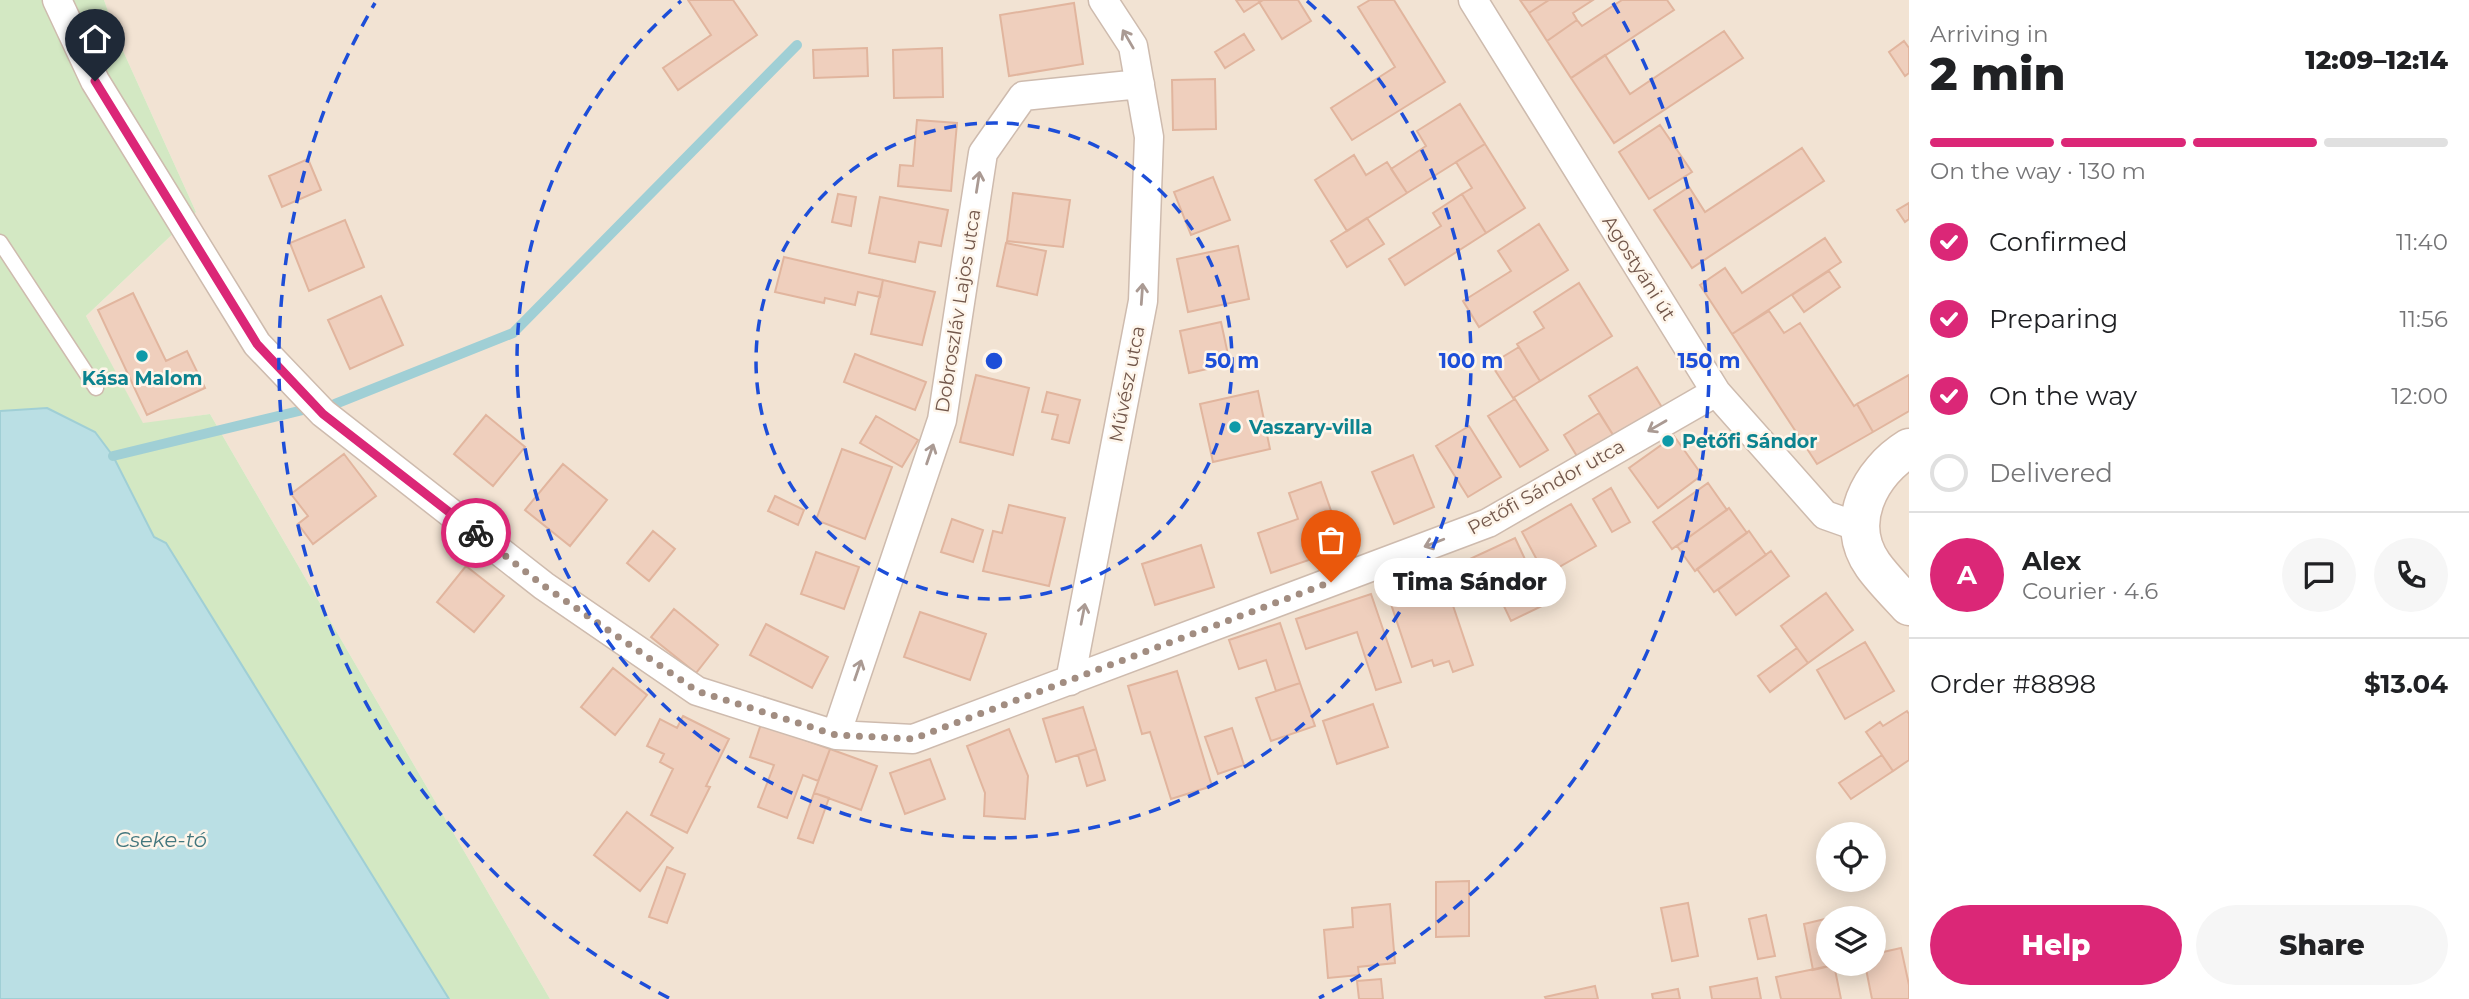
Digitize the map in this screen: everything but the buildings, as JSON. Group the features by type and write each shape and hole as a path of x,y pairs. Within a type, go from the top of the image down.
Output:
{"main road":[{"path":"1909,448 1881,470 1868,490 1859,527 1863,546 1872,564 1909,606"}],"street":[{"name":"Petőfi Sándor utca","path":"57,0 95,81 257,344 323,414 544,586 697,691 836,735 913,739 1488,523 1716,392"},
{"path":"1103,0 1133,46 1140,84"},
{"name":"Agostyáni út","path":"1473,0 1716,392 1825,515 1859,527"},
{"name":"Művész utca","path":"1070,681 1143,301 1149,137 1140,84"},
{"name":"Dobroszláv Lajos utca","path":"836,735 942,420 983,153 1023,96 1140,84"}],"lane":[{"path":"0,243 96,388"}],"shaded area":[{"path":"104,0 1909,0 1909,999 550,999 210,414 143,424 86,316 196,212 119,42"}],"green space":[{"path":"0,0 104,0 119,42 196,212 86,316 143,423 210,414 550,999 449,999 166,543 154,537 113,456 95,433 47,408 0,411"}],"water":[{"name":"Cseke-tó","path":"47,408 95,432 113,456 154,537 166,543 449,999 0,999 0,411"}],"waterway":[{"path":"335,404 513,333 797,45"},
{"path":"113,456 303,410"}],"way so far":[{"path":"476,533 544,586 697,691 836,735 887,738 913,739 1331,582"}],"place":[{"name":"Kása Malom","path":"142,356"},
{"name":"Vaszary-villa","path":"1235,427"},
{"name":"Petőfi Sándor","path":"1668,441"},
{"name":"Tima Sándor","path":"1331,582"}],"route":[{"path":"95,81 257,344 323,414 476,533"}]}
